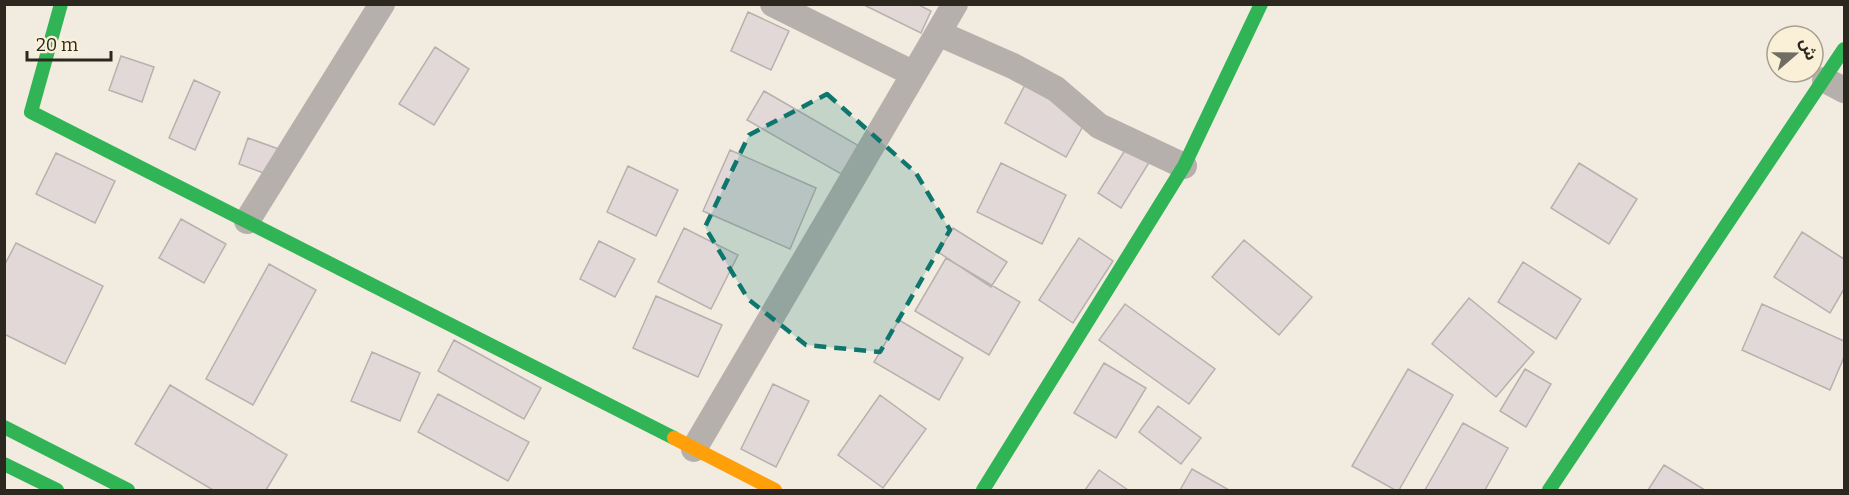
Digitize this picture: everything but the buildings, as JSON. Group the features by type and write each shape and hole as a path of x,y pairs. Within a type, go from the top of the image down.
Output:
{"street":[{"path":"61,4 31,111 775,490"},
{"path":"247,221 382,4"},
{"path":"773,4 914,74"},
{"path":"694,449 955,4"},
{"path":"983,490 1184,166 1261,4"},
{"path":"938,33 1013,66 1056,89 1100,126 1184,166"},
{"path":"1549,490 1835,85 1845,49"},
{"path":"4,427 128,490"},
{"path":"4,464 57,490"}],"highlighted area":[{"path":"827,94 916,173 950,230 880,352 806,345 748,299 705,227 749,135"}],"traffic: fast":[{"path":"61,4 31,112 674,438"},
{"path":"983,490 1184,166 1261,4"},
{"path":"1549,490 1844,49"},
{"path":"4,427 128,490"},
{"path":"4,464 57,490"}],"traffic: slow":[{"path":"674,438 775,490"}]}
